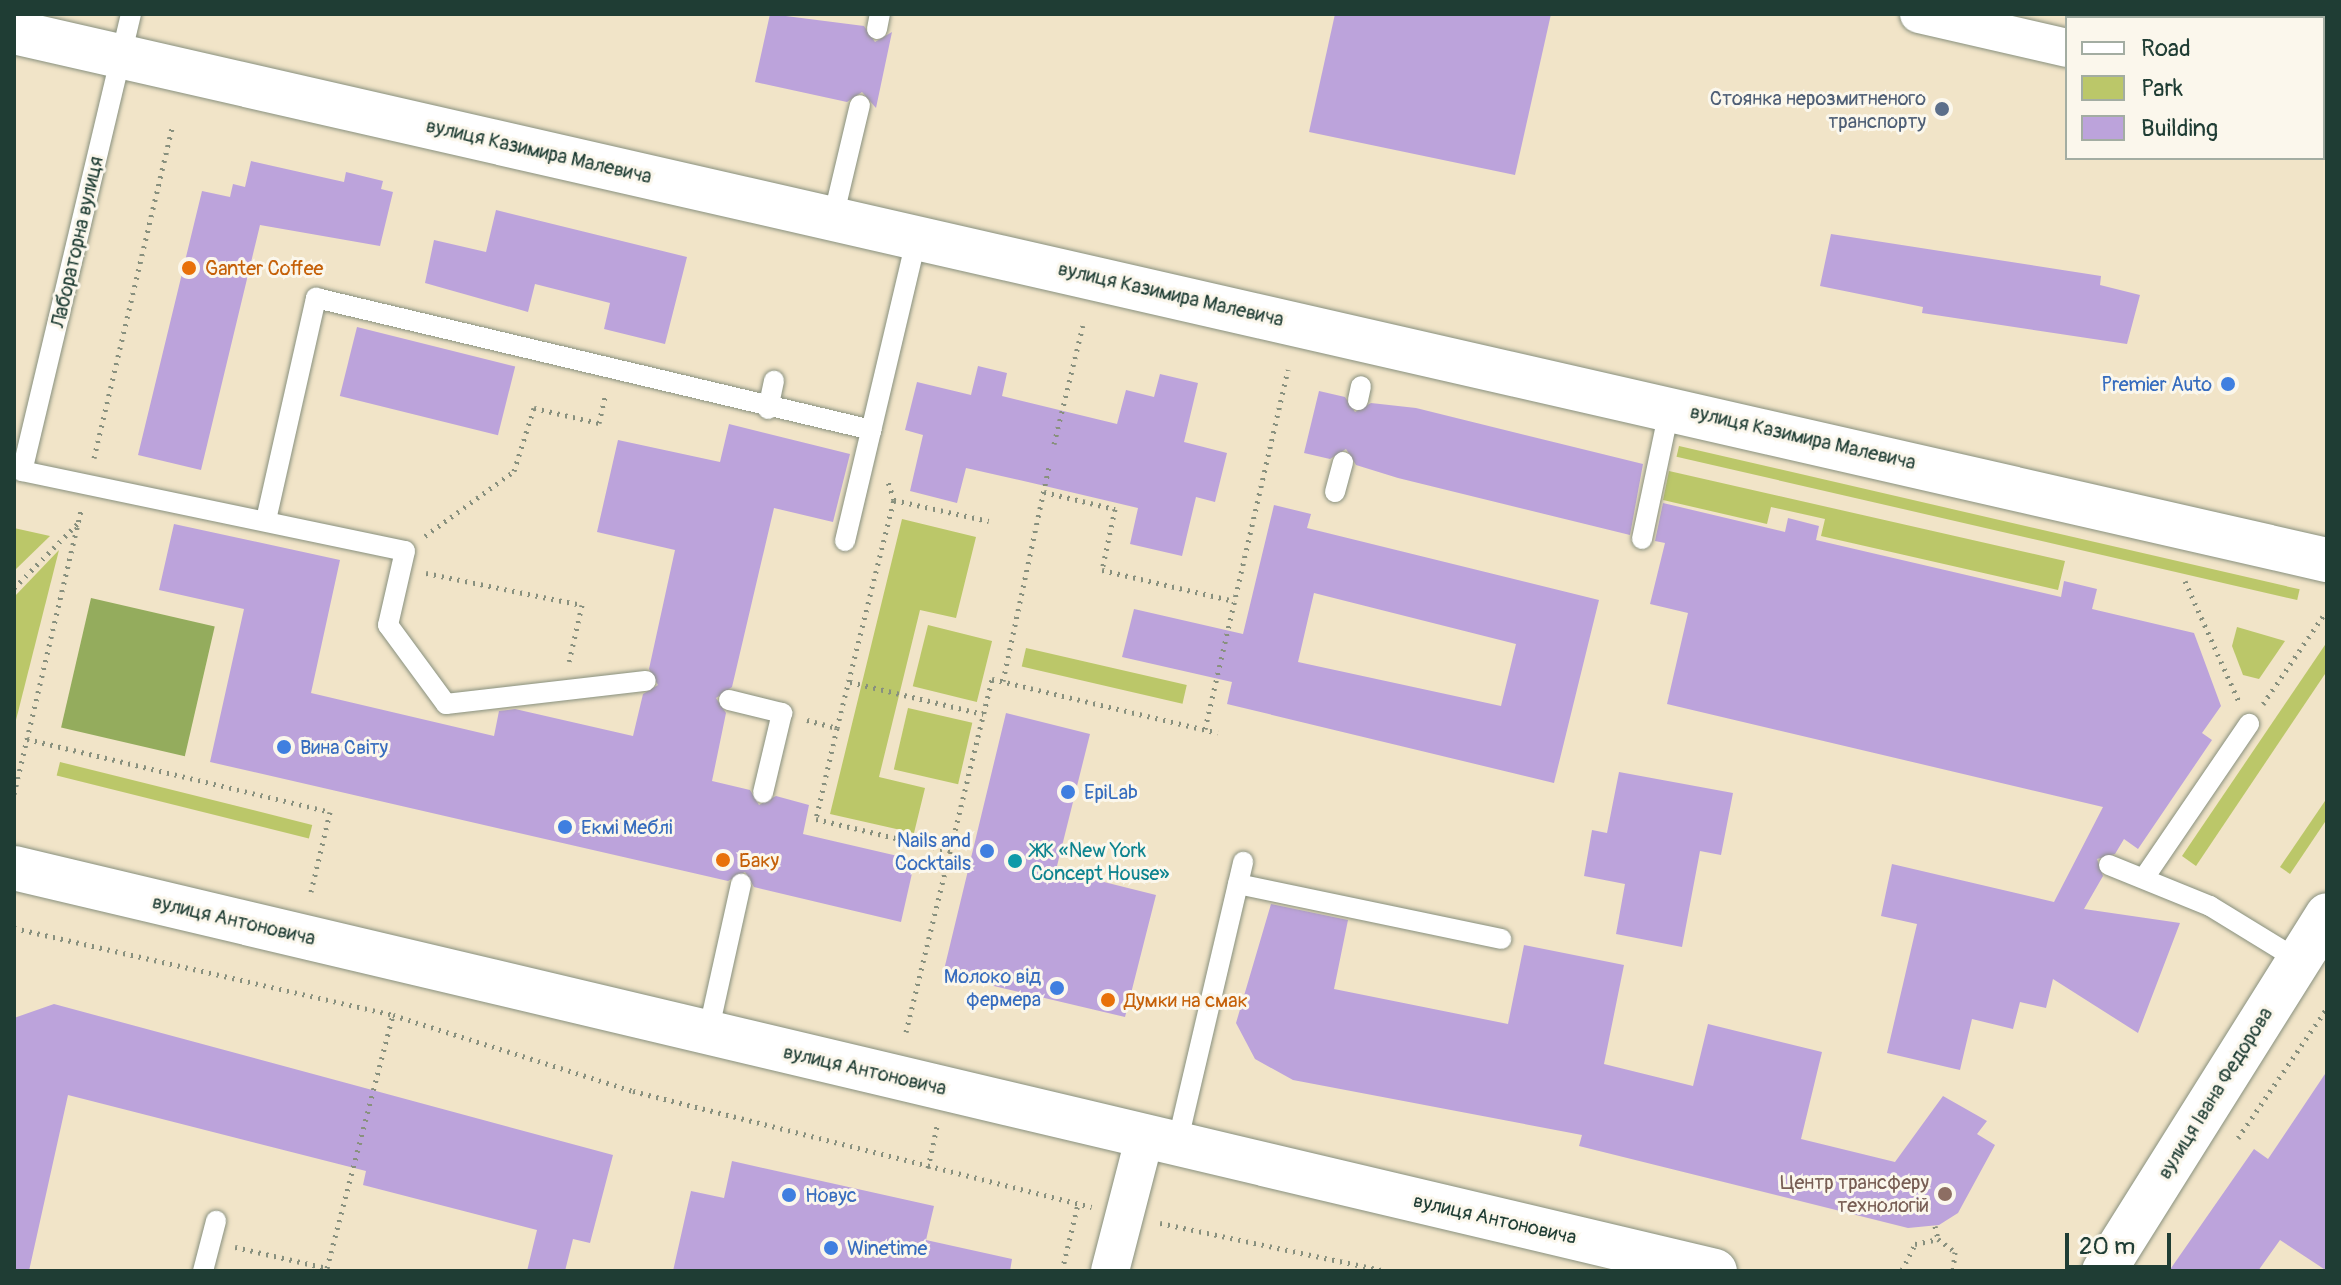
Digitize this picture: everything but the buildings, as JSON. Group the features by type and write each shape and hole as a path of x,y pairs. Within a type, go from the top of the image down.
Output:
{"main road":[{"name":"вулиця Казимира Малевича","path":"14,32 1670,406 2327,560"},
{"name":"вулиця Антоновича","path":"14,868 1715,1271"},
{"name":"вулиця Івана Федорова","path":"2104,1271 2327,915"}],"street":[{"path":"1919,14 2065,48"},
{"path":"1110,1271 1125,1215 1161,1140"}],"lane":[{"name":"Лабораторна вулиця","path":"131,14 22,471 266,520"},
{"path":"833,218 860,105"},
{"path":"845,541 917,237"},
{"path":"646,681 446,704 388,625 403,560 266,520 316,298 768,409 872,430"},
{"path":"768,409 774,381"},
{"path":"1642,539 1670,406"},
{"path":"1335,492 1343,462"},
{"path":"729,700 782,713 763,793"},
{"path":"2146,875 2249,724"},
{"path":"1161,1140 1243,862"},
{"path":"2109,865 2146,875 2298,960"},
{"path":"708,1033 741,884"},
{"path":"1238,884 1501,939"},
{"path":"203,1271 213,1231"}],"path":[{"path":"1054,444 1083,325"},
{"path":"1205,729 1288,369"},
{"path":"403,560 514,471 534,408 599,423 612,370"},
{"path":"1003,681 1049,466"},
{"path":"1044,492 1115,509 1102,570 1234,601"},
{"path":"950,851 816,819 894,500 989,521"},
{"path":"14,588 79,522"},
{"path":"403,560 582,605 568,669"},
{"path":"2185,581 2249,724"},
{"path":"2249,724 2325,613"},
{"path":"906,1032 992,679 1218,733"},
{"path":"850,682 983,714"},
{"path":"782,713 837,728"},
{"path":"27,739 330,812 311,892"},
{"path":"14,928 393,1015 633,1091 1078,1204 1386,1271"},
{"path":"213,1231 327,1268 393,1015"},
{"path":"1062,1271 1078,1204"},
{"path":"1935,1226 1938,1239 1955,1252 1953,1271"},
{"path":"1902,1270 1915,1244 1938,1239"}],"green space":[{"path":"1679,446 2300,589 2297,600 1677,457"},
{"path":"1669,471 2065,561 2058,590 1821,536 1825,519 1771,507 1767,524 1663,500"},
{"path":"902,519 976,537 956,618 920,610 879,777 925,788 914,833 830,814"},
{"path":"14,528 50,536 14,571"},
{"path":"59,550 15,724 14,597"},
{"path":"91,598 215,627 185,756 61,728"},
{"path":"928,625 992,641 977,702 913,686"},
{"path":"2237,627 2285,641 2259,679 2243,675 2232,646"},
{"path":"2327,642 2327,671 2196,866 2182,856"},
{"path":"1026,648 1187,685 1182,704 1022,667"},
{"path":"908,708 972,723 958,784 894,769"},
{"path":"60,762 312,825 309,838 57,776"},
{"path":"2327,798 2327,819 2290,874 2280,867"}],"place":[{"name":"Стоянка нерозмитненого транспорту","path":"1942,109"},
{"name":"Ganter Coffee","path":"189,268"},
{"name":"Premier Auto","path":"2228,384"},
{"name":"Вина Світу","path":"284,747"},
{"name":"EpiLab","path":"1068,792"},
{"name":"Екмі Меблі","path":"565,827"},
{"name":"Nails and Cocktails","path":"987,851"},
{"name":"Баку","path":"723,860"},
{"name":"ЖК «New York Concept House»","path":"1015,861"},
{"name":"Молоко від фермера","path":"1057,988"},
{"name":"Думки на смак","path":"1108,1000"},
{"name":"Центр трансферу технологій","path":"1945,1194"},
{"name":"Новус","path":"789,1195"},
{"name":"Winetime","path":"831,1248"}]}
